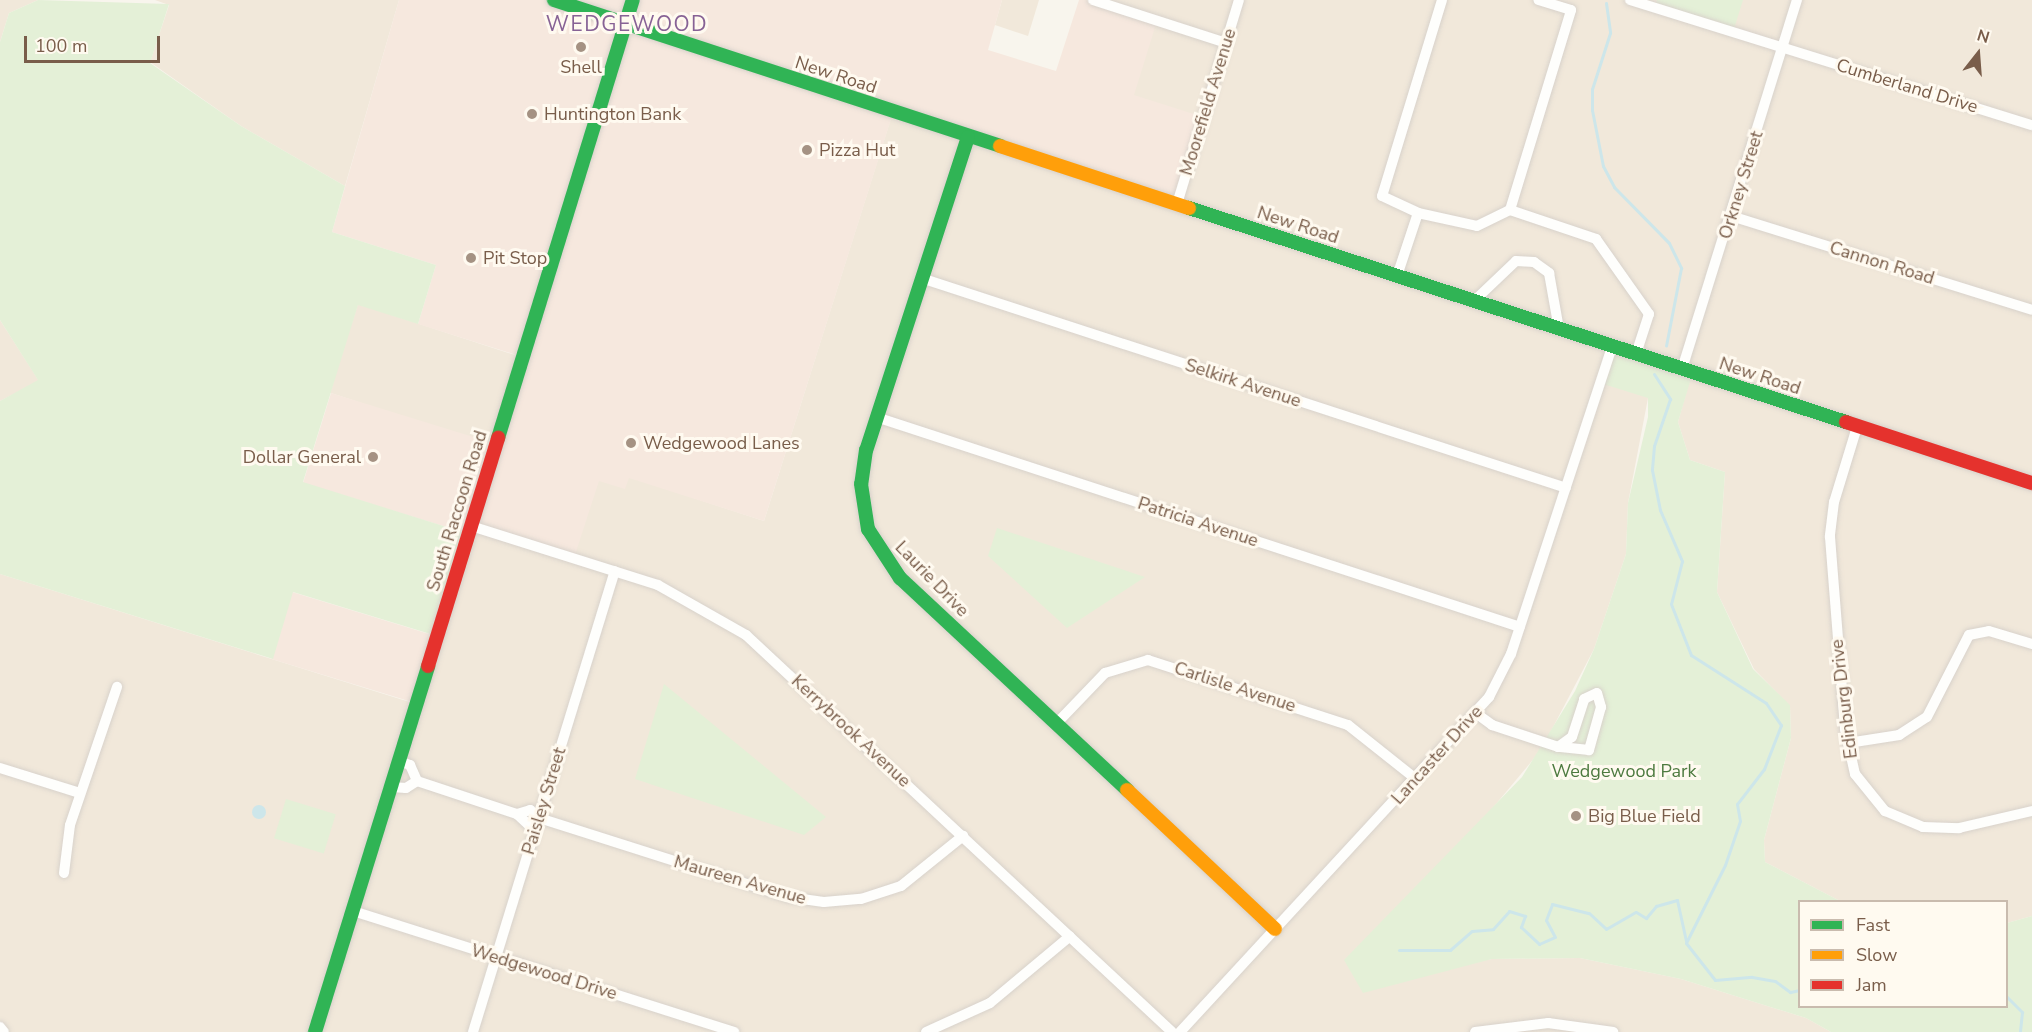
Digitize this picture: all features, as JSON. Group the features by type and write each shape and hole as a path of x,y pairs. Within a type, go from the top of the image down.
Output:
{"street":[{"name":"New Road","path":"554,0 2032,483"},
{"name":"South Raccoon Road","path":"315,1032 633,0"},
{"path":"1093,0 1226,43"},
{"name":"Moorefield Avenue","path":"1177,204 1239,0"},
{"path":"1442,0 1382,196 1418,213 1477,226 1510,210 1596,239 1649,314 1636,354"},
{"path":"1510,210 1571,10 1539,0"},
{"name":"Cumberland Drive","path":"1630,0 2032,125"},
{"name":"Orkney Street","path":"1682,369 1797,0"},
{"name":"Laurie Drive","path":"968,137 876,417 861,484 865,518 881,554 1056,724 1275,929"},
{"path":"1397,276 1418,213"},
{"name":"Cannon Road","path":"1731,216 2032,310"},
{"path":"1474,301 1516,261 1534,262 1550,273 1558,329"},
{"name":"Selkirk Avenue","path":"921,278 1566,488"},
{"name":"Lancaster Drive","path":"1180,1032 1477,714 1501,676 1520,627 1612,346"},
{"name":"Patricia Avenue","path":"876,417 1520,627"},
{"name":"Edinburg Drive","path":"1857,427 1834,502 1830,537 1848,743 1854,774 1866,793 1885,811 1913,825 1951,829 2032,811"},
{"name":"Kerrybrook Avenue","path":"471,526 615,571 688,599 746,635 1172,1032"},
{"name":"Paisley Street","path":"473,1032 615,571"},
{"path":"1848,743 1899,735 1927,717 1969,635 1989,631 2032,644"},
{"name":"Carlisle Avenue","path":"1056,724 1105,673 1148,660 1348,725 1416,779"},
{"path":"64,873 80,793 117,687"},
{"path":"1477,714 1492,725 1558,747 1588,750 1601,707 1597,693 1584,699 1572,737 1558,747"},
{"path":"391,787 406,788 417,781 410,765 399,761"},
{"path":"0,768 80,793"},
{"name":"Maureen Avenue","path":"417,781 517,814 530,810 539,818 788,897 824,902 861,899 901,886 963,836"},
{"name":"Wedgewood Drive","path":"353,911 734,1032"},
{"path":"926,1032 990,1003 1070,936"},
{"path":"1475,1032 1548,1023 1612,1032"},
{"path":"0,1027 4,1032"}],"shaded area":[{"path":"0,0 38,0 9,13 0,42"},
{"path":"155,0 399,0 345,186 241,126 150,62 169,5"},
{"path":"399,0 1002,0 988,50 1056,71 1079,0 1093,0 1157,21 1134,95 1203,117 1177,204 893,113 764,521 629,478 625,489 599,481 574,558 472,526 469,534 303,483 331,393 496,444 523,357 418,324 436,265 332,232"},
{"path":"1002,0 1039,0 1028,36 995,25"},
{"path":"1093,0 2032,0 2032,916 2008,923 2008,900 1838,900 1765,862 1764,840 1791,738 1790,706 1754,669 1717,592 1725,472 1690,460 1678,422 1692,372 1648,398 1628,503 1626,554 1594,649 1541,750 1476,828 1431,970 1492,959 1580,958 1681,979 1806,1018 1831,1032 0,1032 0,574 416,704 471,526 599,481 629,477 764,521 893,112 1134,95"},
{"path":"358,304 523,357 494,446 329,392"},
{"path":"0,320 39,381 0,401"},
{"path":"292,592 437,636 417,703 272,659"}],"green space":[{"path":"38,0 169,4 150,63 241,126 345,186 332,232 436,265 418,324 358,305 303,482 469,534 437,636 293,592 273,659 0,574 0,401 38,380 0,320 0,42 9,13"},
{"path":"1657,0 1743,0 1733,32 1654,8"},
{"name":"Wedgewood Park","path":"1612,346 1693,372 1678,422 1690,460 1725,472 1717,592 1753,669 1790,705 1791,738 1764,840 1765,862 1838,900 1798,900 1798,1008 2008,1008 2008,923 2032,916 2032,1032 1831,1032 1806,1018 1681,979 1580,958 1492,959 1363,993 1344,960 1522,777 1575,691 1594,649 1626,554 1628,503 1648,417 1648,398 1600,383"},
{"path":"997,528 1145,577 1067,628 988,556"},
{"path":"664,684 826,817 804,835 635,779"},
{"path":"286,799 336,814 324,853 274,838"}],"water":[{"path":"259,805 264,807 266,812 264,817 259,819 254,817 252,812 254,807"}],"waterway":[{"path":"1606,3 1610,33 1592,89 1592,110 1603,166 1614,187 1669,243 1681,268 1666,346"},
{"path":"1654,374 1670,399 1654,446 1652,470 1660,510 1682,561 1671,604 1691,655 1766,703 1781,725 1764,769 1737,804 1740,821 1725,865 1686,943 1715,980 1752,977 1775,981 1790,992 1798,990"},
{"path":"1399,950 1450,950 1472,931 1493,929 1509,911 1525,916 1521,927 1539,944 1555,937 1546,920 1552,904 1589,913 1606,929 1636,912 1646,918 1656,906 1677,900 1686,941"},
{"path":"2008,998 2022,1012 2020,1032"}],"traffic: fast":[{"path":"554,0 1000,146"},
{"path":"498,438 633,0"},
{"path":"968,137 866,450 861,484 868,529 900,578 1127,790"},
{"path":"1189,208 1846,422"},
{"path":"315,1032 428,666"}],"traffic: slow":[{"path":"1000,146 1189,208"},
{"path":"1127,790 1275,929"}],"traffic: jam":[{"path":"1846,422 2032,483"},
{"path":"428,666 498,438"}],"place":[{"name":"Shell","path":"581,47"},
{"name":"Huntington Bank","path":"532,114"},
{"name":"Pizza Hut","path":"807,150"},
{"name":"Pit Stop","path":"471,258"},
{"name":"Wedgewood Lanes","path":"631,443"},
{"name":"Dollar General","path":"373,457"},
{"name":"Big Blue Field","path":"1576,816"}],"district":[{"name":"WEDGEWOOD","path":"627,24"}]}
